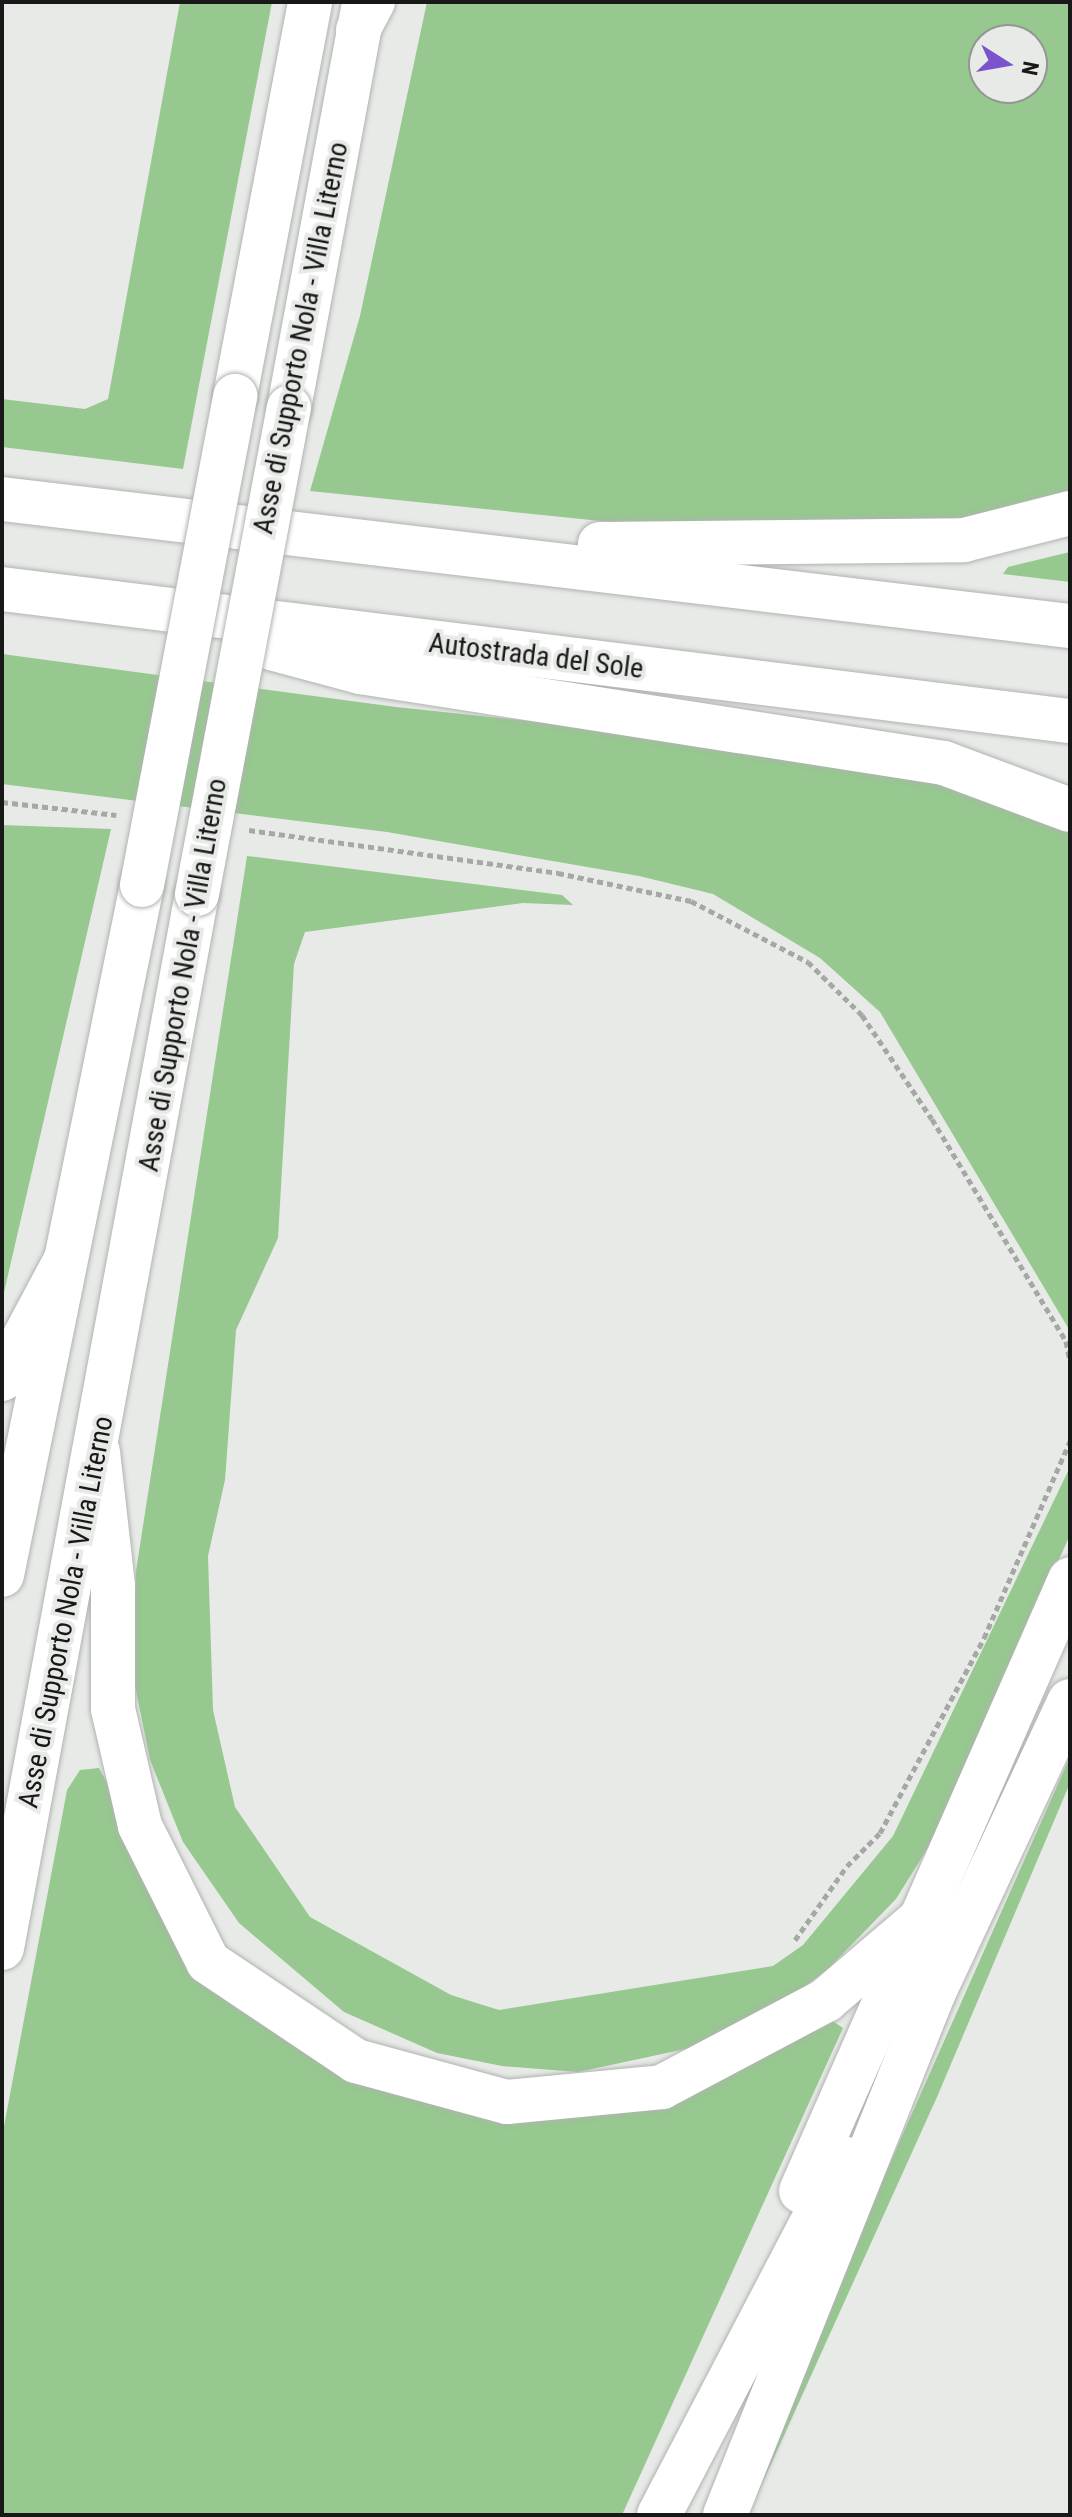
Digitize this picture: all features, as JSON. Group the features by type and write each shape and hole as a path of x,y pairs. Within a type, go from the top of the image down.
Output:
{"highway":[{"name":"Asse di Supporto Nola - Villa Literno","path":"2,1575 142,885 310,2"},
{"name":"Asse di Supporto Nola - Villa Literno","path":"2,1948 98,1452 197,894 365,11"},
{"path":"2,499 413,543 1070,626"},
{"path":"413,543 964,540 1070,513"},
{"name":"Autostrada del Sole","path":"2,589 1070,721"},
{"path":"103,603 360,672 944,763 1070,810"},
{"path":"2,1379 65,1261"},
{"path":"98,1452 113,1586 113,1709 140,1826 208,1962 356,2061 507,2102 662,2087 826,2000 921,1919"},
{"path":"706,2420 1070,1579"},
{"path":"659,2515 706,2420 934,1992 1070,1701"},
{"path":"725,2515 934,1992"}],"path":[{"path":"2,802 124,816"},
{"path":"231,828 558,873 691,901 808,962 862,1015 932,1119 1066,1341 1070,1361"},
{"path":"795,1940 847,1866 880,1833 984,1638 1070,1441"}],"green space":[{"path":"180,2 272,2 183,469 2,447 2,399 85,409 108,399"},
{"path":"427,2 1070,2 1070,531 776,539 310,491 360,316"},
{"path":"1070,552 1070,582 1003,574 1008,567"},
{"path":"2,654 396,707 728,742 953,785 1070,831 1070,1331 880,1012 820,958 713,894 639,876 387,832 2,784"},
{"path":"2,825 111,829 2,1301"},
{"path":"247,856 562,895 573,905 523,903 305,932 294,964 278,1238 236,1330 225,1480 208,1556 213,1710 235,1807 310,1917 451,1995 499,2010 773,1966 803,1945 893,1836 1070,1467 1070,1535 934,1838 896,1899 828,1969 771,2012 690,2048 578,2072 502,2066 437,2053 344,2012 239,1923 183,1842 150,1760 132,1671 136,1571"},
{"path":"1070,1757 1070,1783 937,2097 748,2515 734,2515"},
{"path":"99,1768 179,1916 412,2088 701,2087 831,2020 843,2028 622,2515 2,2515 2,2137 67,1790 80,1770"}]}
